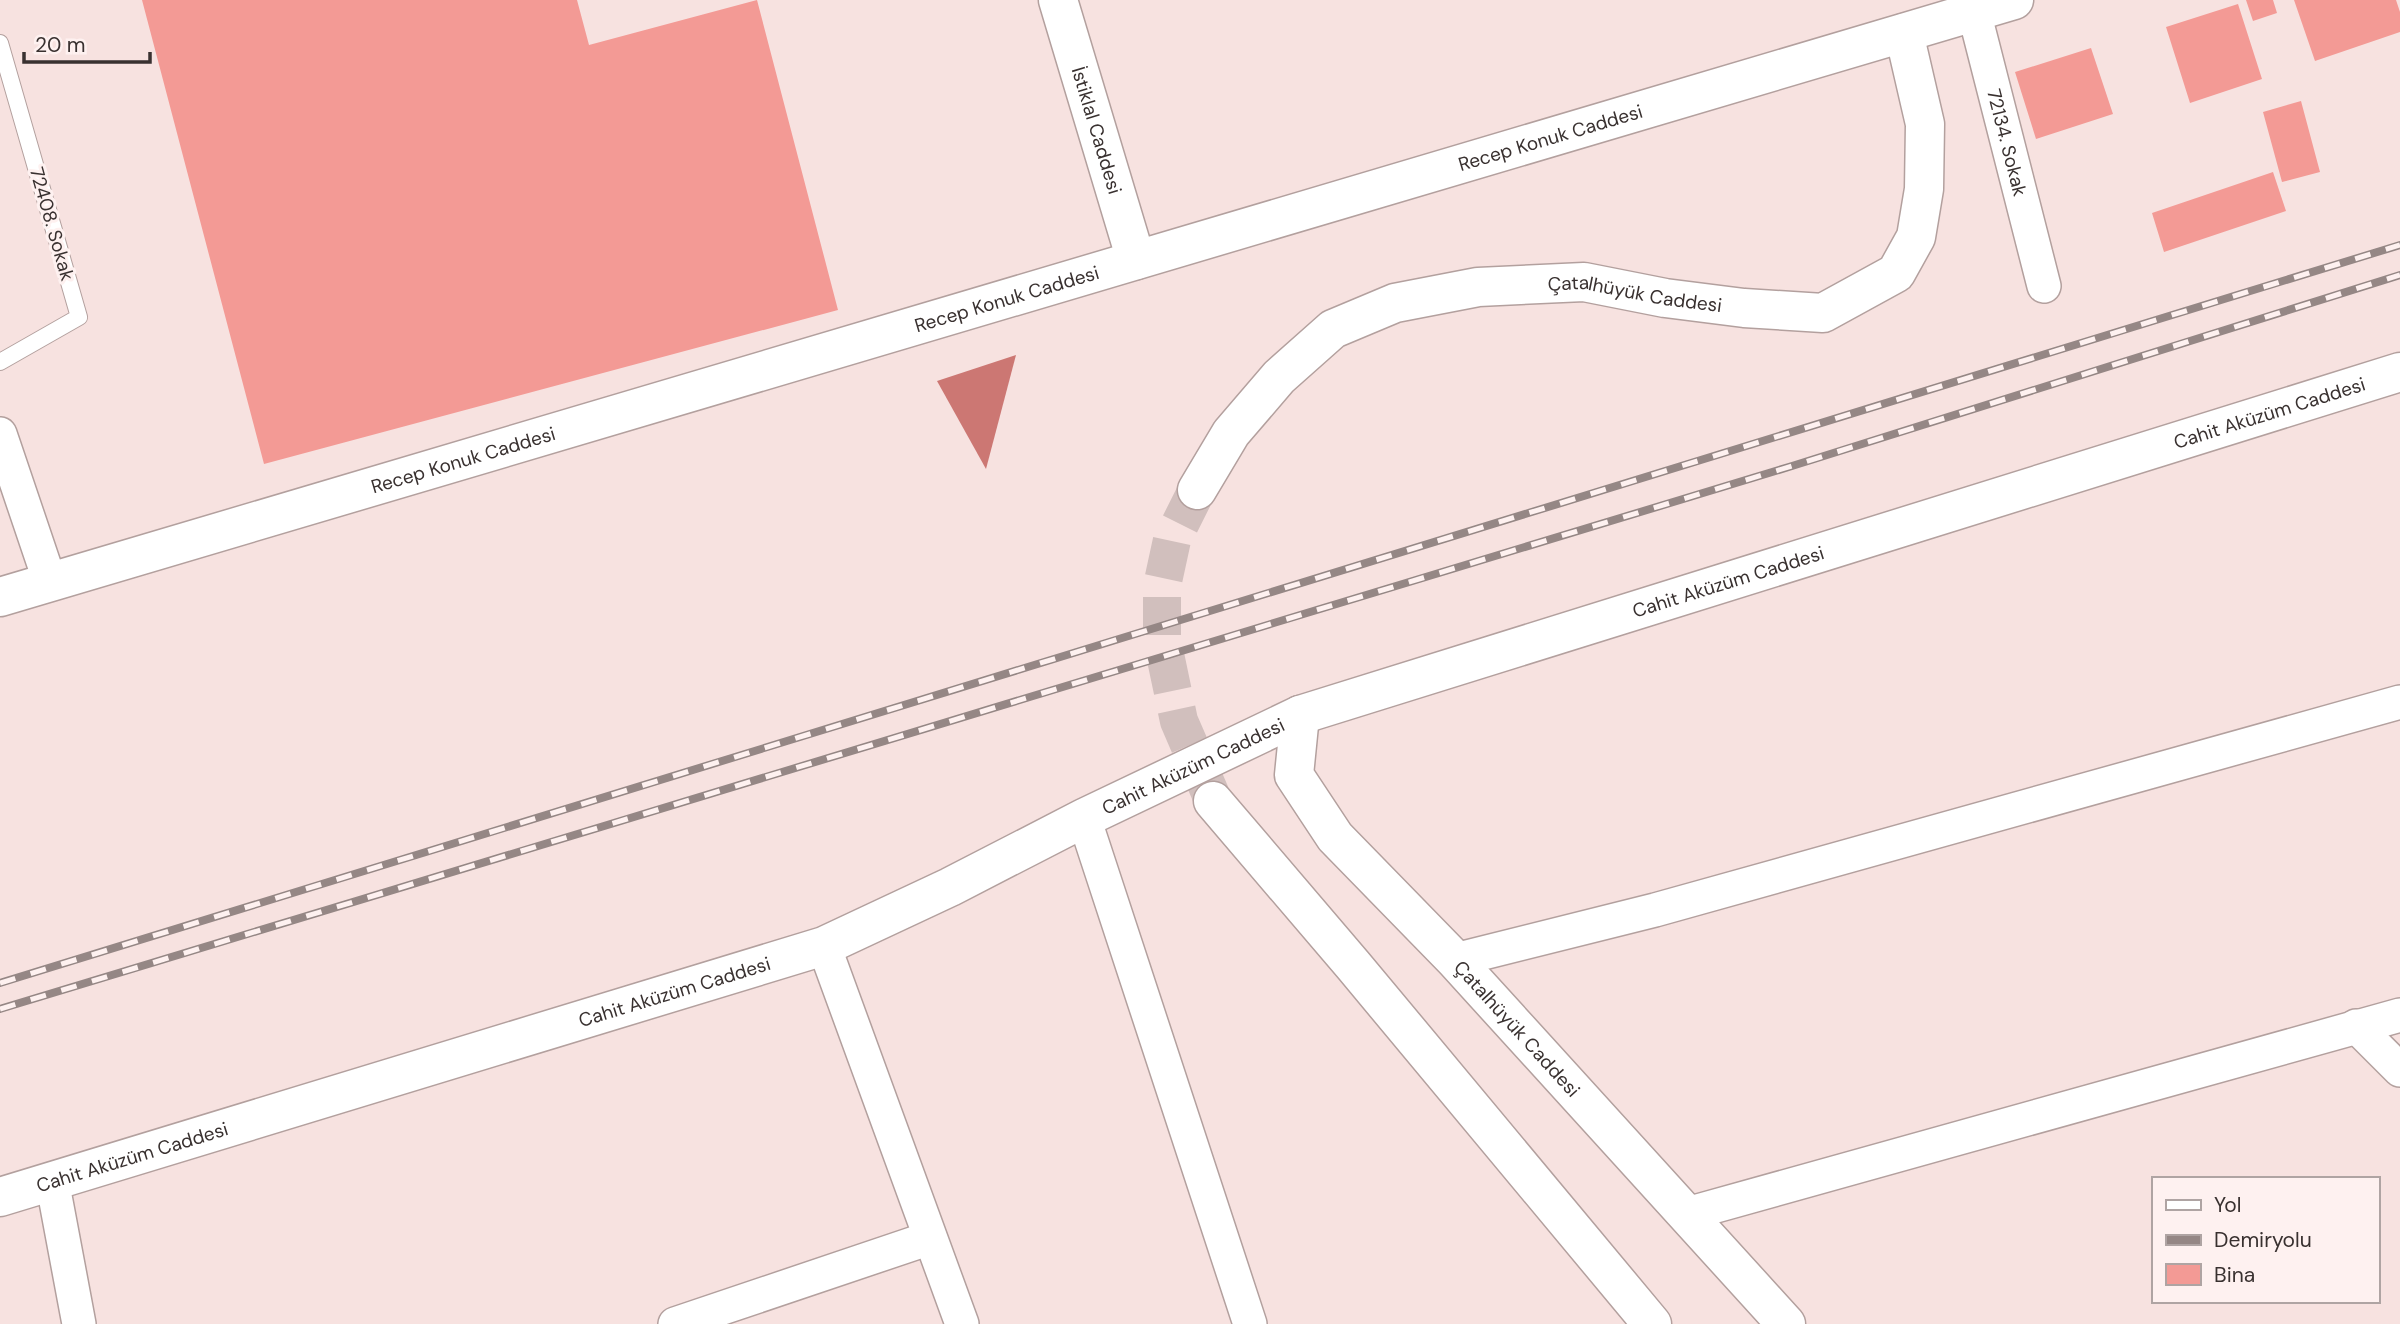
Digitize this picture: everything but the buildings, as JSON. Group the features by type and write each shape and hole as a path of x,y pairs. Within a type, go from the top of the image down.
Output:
{"street":[{"name":"İstiklal Caddesi","path":"1058,0 1136,260"},
{"name":"Recep Konuk Caddesi","path":"0,597 1904,33 1973,6 2014,0"},
{"name":"72134. Sokak","path":"1973,6 2044,286"},
{"name":"Çatalhüyük Caddesi","path":"1197,490 1231,433 1279,377 1333,330 1395,303 1478,287 1584,282 1665,298 1823,313 1896,273 1916,237 1924,189 1925,124 1904,33"},
{"name":"Cahit Aküzüm Caddesi","path":"0,1197 824,946 1300,715 2400,372"},
{"path":"0,434 50,582"},
{"path":"1455,960 1655,910 2400,702"},
{"name":"Çatalhüyük Caddesi","path":"1300,715 1294,775 1335,838 1455,960 1786,1324"},
{"path":"1213,801 1651,1324"},
{"path":"1084,818 1250,1324"},
{"path":"824,946 962,1324"},
{"path":"1686,1214 2400,1015"},
{"path":"2357,1026 2400,1070"},
{"path":"52,1180 79,1324"},
{"path":"675,1324 930,1238"}],"lane":[{"name":"72408. Sokak","path":"0,43 79,317 0,362"}],"shaded area":[{"path":"1016,355 986,469 937,381"}],"tunnel":[{"path":"1197,490 1172,540 1162,586 1162,640 1179,721 1211,795"}],"railway":[{"path":"0,983 2400,245"},
{"path":"0,1009 1792,466 2400,275"}]}
